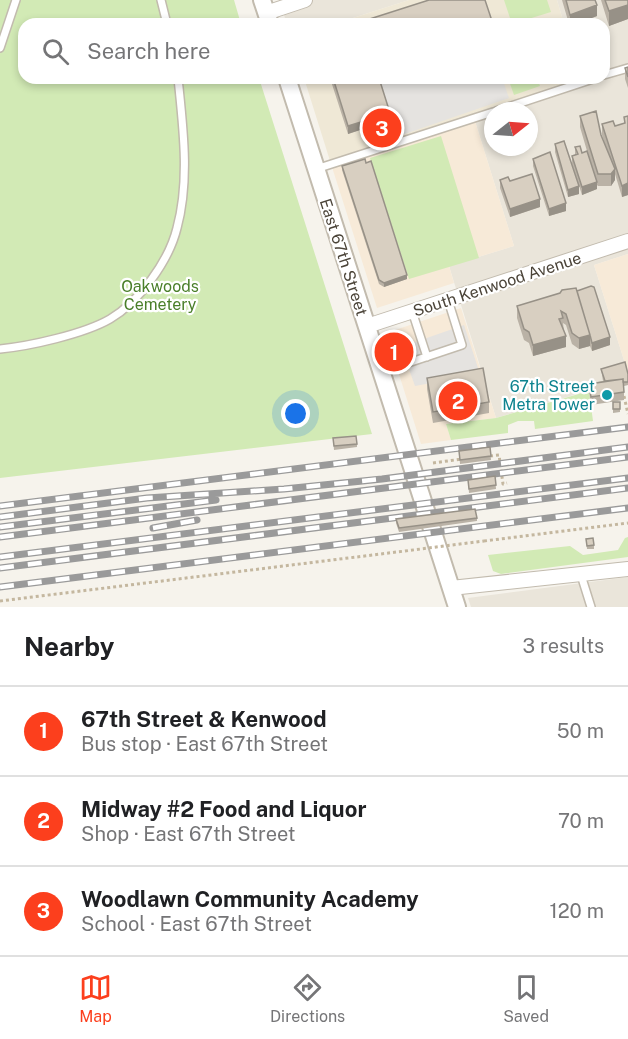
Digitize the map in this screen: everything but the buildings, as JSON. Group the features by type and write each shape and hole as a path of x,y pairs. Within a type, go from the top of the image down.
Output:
{"street":[{"path":"266,12 305,0"},
{"name":"East 67th Street","path":"289,84 457,607"},
{"name":"South Kenwood Avenue","path":"367,326 628,241"},
{"path":"451,588 628,569"}],"lane":[{"path":"0,48 16,0"},
{"path":"162,0 166,18"},
{"path":"610,73 628,68"},
{"path":"0,350 40,342 110,319 141,291 167,253 177,230 184,170 183,125 179,84"},
{"path":"525,102 578,84"},
{"path":"316,169 484,116"},
{"path":"381,372 462,345 448,300"},
{"path":"412,311 426,357"},
{"path":"581,575 591,607"}],"path":[{"path":"624,396 628,414"},
{"path":"480,457 501,454 502,484 507,483"},
{"path":"433,463 469,458"},
{"path":"0,601 628,523"}],"shaded area":[{"path":"279,0 409,0 353,18 285,18"},
{"path":"409,0 557,0 562,18 353,18"},
{"path":"557,0 628,0 628,254 594,265 628,373 628,385 584,392 496,418 449,266 514,246 486,156 538,156 538,102 523,102 577,84 610,84 610,18 562,18"},
{"path":"306,84 577,84 522,102 484,102 484,114 331,164"},
{"path":"378,84 504,84 509,98 497,102 484,102 484,107 396,137"},
{"path":"484,115 484,150 474,118"},
{"path":"474,118 514,246 449,266 454,283 377,308 331,164"},
{"path":"628,254 628,373 594,265"},
{"path":"461,308 496,418 446,424 451,440 421,444 386,333"},
{"path":"464,325 480,374 415,386 401,347"},
{"path":"628,577 628,607 471,607 468,598"}],"green space":[{"name":"Oakwoods Cemetery","path":"0,0 234,0 239,18 18,18 18,84 261,84 372,434 0,478"},
{"path":"504,0 547,0 551,12 532,18 510,18"},
{"path":"510,84 539,84 540,86 514,95"},
{"path":"441,136 479,258 409,279 370,158"},
{"path":"589,391 593,421 535,429 534,421 518,421 508,425 508,433 451,440 446,424 496,418"},
{"path":"628,537 628,557 501,574 493,571 488,555 570,546 583,555 618,550"}],"railway":[{"path":"0,506 628,427"},
{"path":"0,517 147,498 284,489 382,479 628,447"},
{"path":"0,537 628,457"},
{"path":"0,557 628,478"},
{"path":"0,568 628,488"},
{"path":"0,527 216,500"},
{"path":"0,587 628,508"},
{"path":"153,528 197,520"}],"place":[{"name":"Woodlawn Community Academy","path":"382,128"},
{"name":"67th Street & Kenwood","path":"394,352"},
{"name":"67th Street Metra Tower","path":"607,395"},
{"name":"Midway #2 Food and Liquor","path":"458,401"}]}
